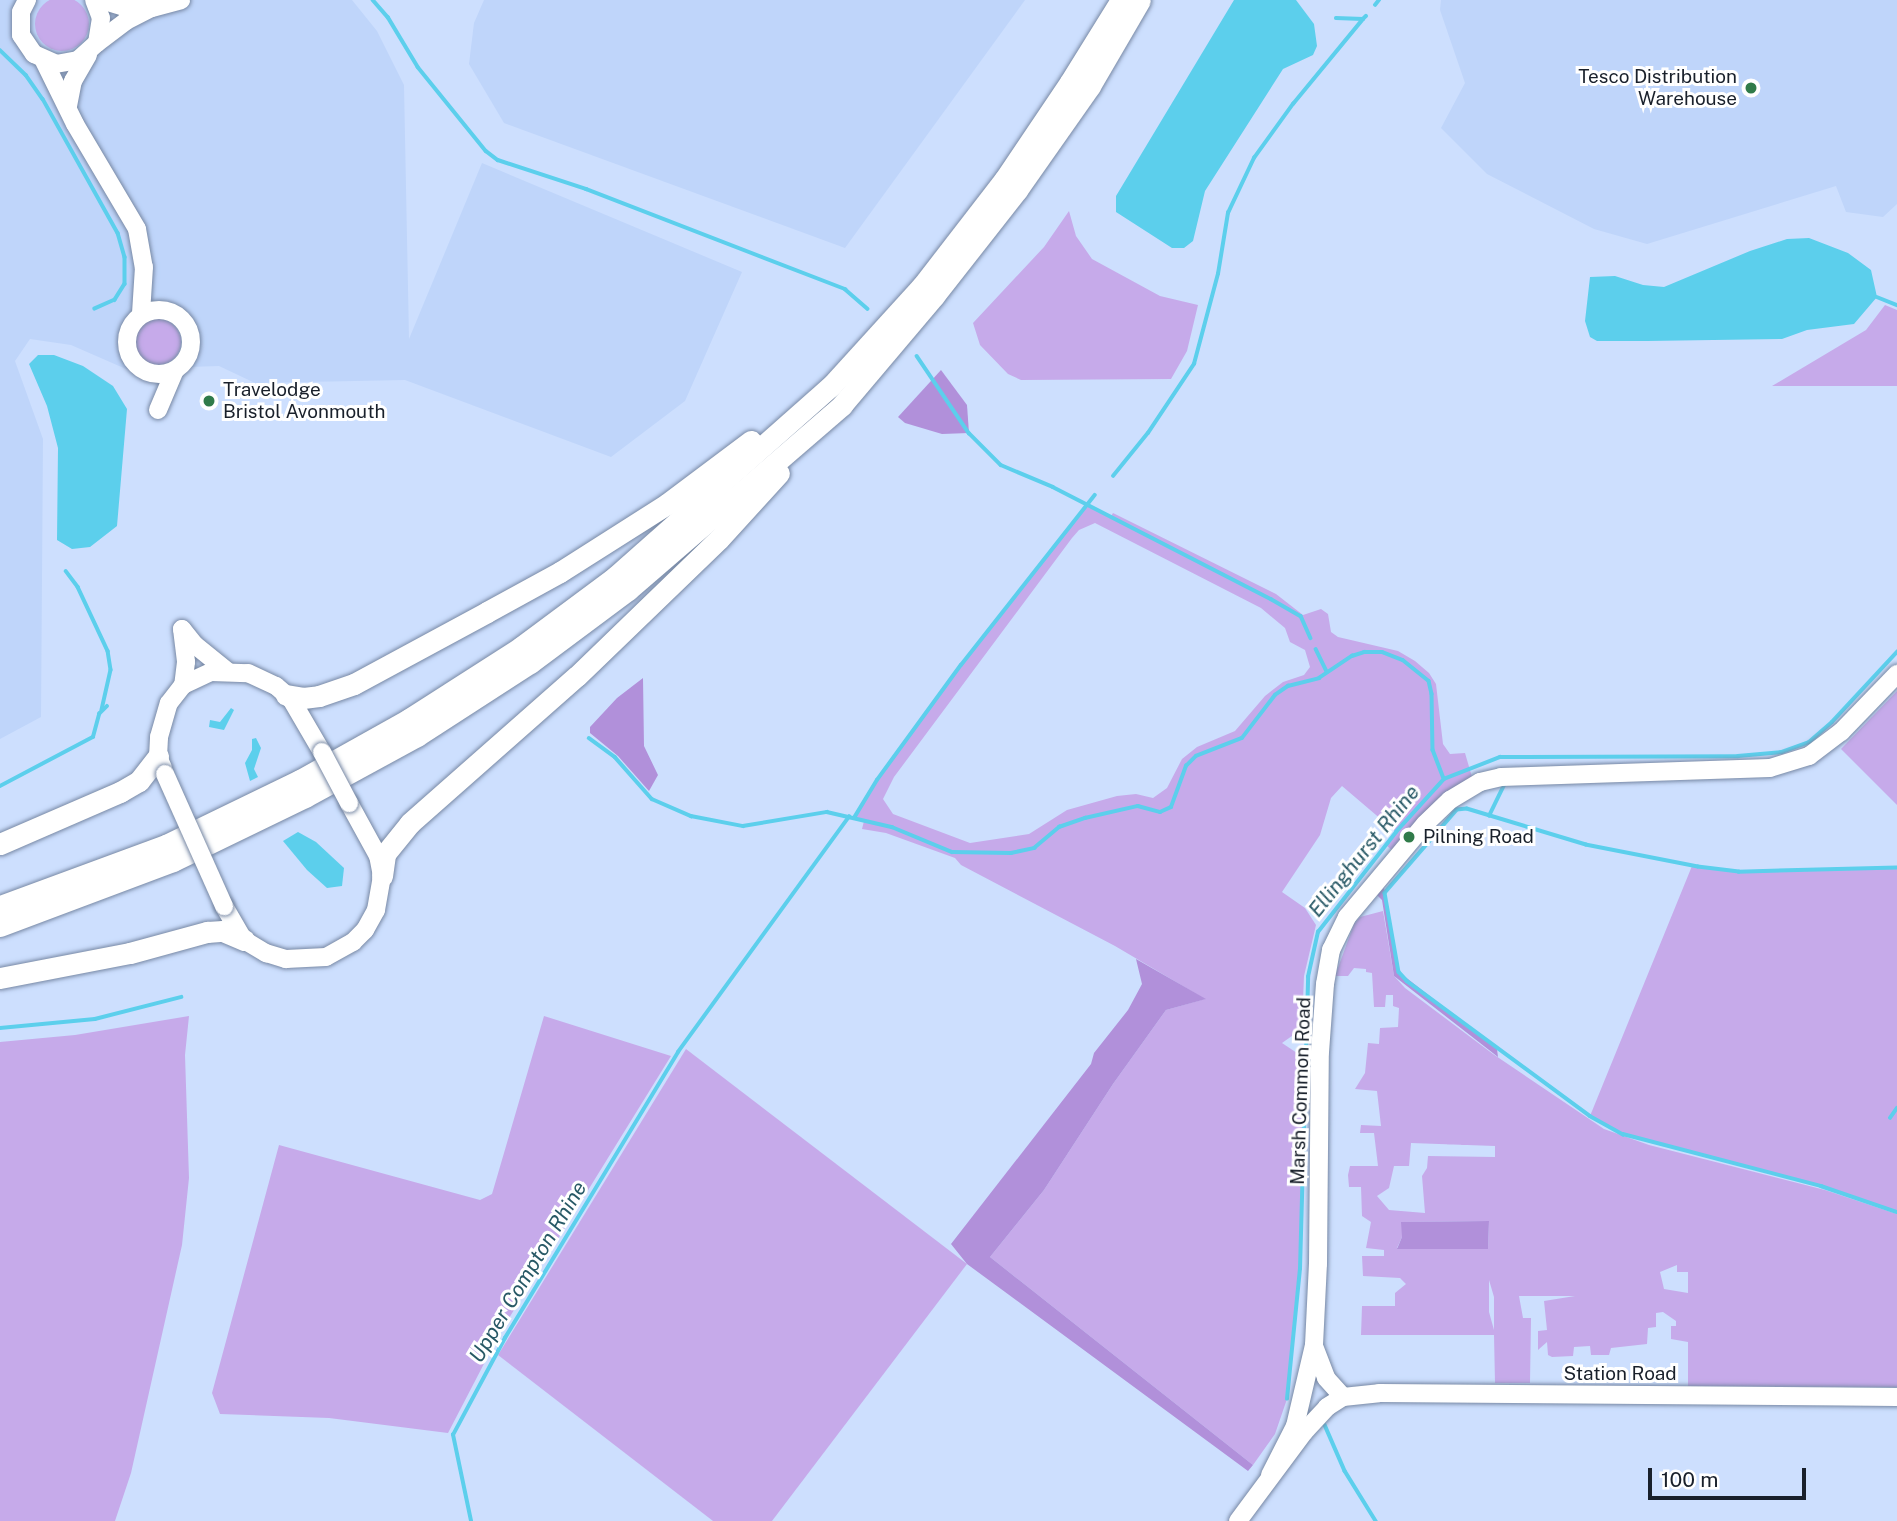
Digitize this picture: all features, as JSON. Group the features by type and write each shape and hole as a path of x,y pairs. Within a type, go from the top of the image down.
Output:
{"highway":[{"path":"0,906 166,845 300,780 408,719 521,647 615,577 794,419 864,351 922,286 1004,180 1121,0"},
{"path":"382,876 385,854 411,823 577,676 719,539 842,405 934,296 1017,190 1090,86 1140,0"},
{"path":"286,695 303,698 318,696 354,684 560,572 667,504 778,421 864,351"},
{"path":"0,926 173,861 305,797 417,736 530,663 600,612 696,533 842,405"},
{"path":"0,844 120,792 162,765"},
{"path":"0,978 130,953 207,932 223,931 244,940"}],"street":[{"path":"27,0 21,12 21,35 34,54 44,61 82,136 137,229 144,267 156,295 170,312"},
{"path":"68,106 73,81 93,48 102,18 94,0"},
{"path":"102,0 124,6 152,8"},
{"path":"44,61 67,64 93,48 112,29 152,8 181,0"},
{"path":"141,314 144,267"},
{"path":"147,372 158,410 175,370 187,358 191,337 180,317 170,312 151,310 141,314 130,328 127,346 134,363 147,372 156,374 175,370"},
{"path":"183,685 186,662 182,629 195,645 227,670"},
{"path":"227,670 263,679 286,695 322,752 378,856 382,876 376,910 365,929 353,942 332,954 286,959 266,953 244,940 224,906 162,765 162,719 169,703 183,685 211,672 227,670"},
{"name":"Marsh Common Road","path":"1270,1475 1294,1426 1314,1345 1318,1264 1320,1052 1325,984 1331,950 1347,917 1425,824 1459,794 1479,782 1509,777 1770,768 1808,756 1835,737 1897,674"},
{"path":"1238,1521 1270,1475 1312,1423 1327,1407 1343,1397 1326,1378 1314,1345"},
{"name":"Station Road","path":"1343,1397 1379,1393 1897,1397"}],"shaded area":[{"path":"62,-3 81,5 89,24 81,43 62,51 43,43 35,24 43,5"},
{"path":"0,0 352,0 377,31 404,85 409,339 482,163 742,272 685,401 611,457 405,380 255,383 219,366 126,369 71,345 30,339 15,361 43,439 41,717 0,739"},
{"path":"484,0 1025,0 845,248 504,123 469,64 474,23"},
{"path":"1234,0 1296,0 1314,24 1317,46 1313,55 1283,69 1205,191 1193,241 1184,248 1172,248 1116,212 1116,196"},
{"path":"1441,0 1897,0 1897,204 1883,217 1846,212 1836,186 1647,244 1594,229 1487,174 1441,128 1465,83 1440,10"},
{"path":"1069,211 1076,236 1092,259 1160,296 1198,305 1187,351 1171,379 1021,380 1008,374 980,345 973,323 1044,247"},
{"path":"1809,238 1848,253 1871,270 1877,297 1854,324 1807,330 1782,339 1597,341 1590,337 1585,321 1590,277 1615,276 1643,285 1664,287 1750,251 1787,239"},
{"path":"1885,305 1897,310 1897,386 1772,386 1866,330"},
{"path":"158,319 174,326 181,342 174,358 158,365 142,358 135,342 142,326"},
{"path":"38,355 54,355 83,366 113,386 127,409 117,526 90,547 72,549 57,540 58,448 47,406 29,364"},
{"path":"941,370 967,405 969,433 942,434 905,423 898,417"},
{"path":"1086,505 1110,518 1113,513 1276,594 1303,615 1321,609 1328,614 1331,632 1338,637 1398,651 1415,661 1429,673 1436,684 1443,744 1450,754 1465,753 1472,777 1394,852 1386,845 1396,832 1342,786 1331,798 1320,835 1282,892 1305,908 1316,925 1304,976 1302,1025 1299,1031 1282,1043 1306,1059 1300,1269 1287,1399 1275,1434 1253,1465 990,1257 1044,1190 1113,1084 1166,1010 1205,999 1115,946 961,865 955,858 886,833 862,829 864,821 854,818 877,780 961,665","holes":["1095,523 1261,608 1285,628 1290,642 1305,650 1310,667 1304,675 1283,682 1265,696 1235,731 1197,747 1182,759 1167,788 1153,798 1136,794 1117,796 1067,810 1029,834 970,843 893,814 883,799 894,777 1079,530"]},
{"path":"643,678 644,746 658,775 649,791 618,756 590,733 590,727 617,698"},
{"path":"1897,691 1897,805 1841,749"},
{"path":"231,708 234,710 224,730 209,727 210,720 220,722"},
{"path":"256,738 261,748 254,769 258,777 250,781 245,763 252,750 252,739"},
{"path":"298,832 316,842 344,868 342,886 327,888 307,870 283,841"},
{"path":"1692,866 1739,872 1897,868 1897,1212 1821,1186 1623,1134 1590,1116"},
{"path":"1384,888 1399,972 1497,1049 1498,1057 1394,976 1382,900 1377,895"},
{"path":"1383,911 1394,976 1405,988 1493,1054 1604,1129 1649,1145 1825,1190 1897,1214 1897,1387 1688,1386 1688,1342 1671,1339 1671,1326 1676,1326 1676,1321 1663,1312 1656,1313 1656,1327 1648,1328 1647,1344 1611,1348 1609,1355 1591,1355 1590,1346 1574,1347 1573,1356 1552,1357 1548,1355 1547,1342 1538,1350 1538,1331 1547,1330 1544,1301 1575,1296 1519,1296 1523,1318 1531,1318 1530,1383 1495,1383 1494,1335 1361,1335 1362,1306 1395,1306 1395,1293 1406,1284 1400,1278 1363,1276 1362,1256 1384,1256 1384,1250 1366,1248 1371,1222 1362,1216 1361,1187 1349,1187 1350,1166 1378,1166 1374,1133 1360,1133 1361,1125 1381,1126 1377,1091 1355,1089 1365,1073 1368,1043 1379,1044 1380,1028 1398,1027 1399,1008 1393,1006 1393,995 1386,995 1385,1007 1374,1007 1372,973 1366,972 1366,969 1354,968 1348,976 1335,976 1354,924 1360,917","holes":["1411,1143 1495,1146 1495,1157 1428,1156 1427,1168 1422,1176 1425,1213 1389,1210 1377,1196 1389,1188 1394,1166 1409,1166","1489,1221 1488,1249 1397,1248 1402,1237 1402,1222","1677,1265 1677,1272 1688,1272 1688,1293 1664,1289 1660,1272","1489,1280 1494,1297 1494,1330 1489,1312"]},
{"path":"1136,959 1206,999 1166,1010 1113,1084 1044,1190 990,1257 1253,1465 1248,1471 967,1264 951,1244 1091,1064 1094,1053 1128,1010 1142,984"},
{"path":"189,1016 185,1055 189,1178 182,1245 131,1473 115,1521 0,1521 0,1042 75,1035"},
{"path":"544,1016 671,1056 501,1331 448,1433 329,1418 220,1414 212,1393 279,1145 480,1200 492,1194"},
{"path":"686,1049 967,1264 772,1521 713,1521 498,1355"},
{"path":"1489,1221 1488,1249 1397,1249 1402,1237 1401,1222"}],"waterway":[{"path":"373,0 388,17 418,67 486,151 498,160 586,189 845,289 868,309"},
{"path":"1375,5 1379,0"},
{"path":"1336,18 1363,19 1366,16"},
{"path":"1113,476 1148,433 1194,364 1218,274 1228,213 1254,158 1293,104 1363,19"},
{"path":"0,50 26,75 43,99 118,233 125,257 125,284 115,300 95,309"},
{"path":"1877,297 1897,305"},
{"path":"917,356 969,433 1001,465 1053,487 1271,599 1301,616 1311,638"},
{"path":"854,818 877,780 961,665 1095,495"},
{"path":"66,571 78,587 108,651 111,670 102,710"},
{"path":"1316,649 1327,672"},
{"path":"589,738 615,757 652,799 691,816 743,826 827,812 892,827 952,852 1011,853 1034,848 1059,827 1085,818 1138,806 1160,812 1171,807 1186,766 1196,756 1242,738 1275,695 1288,686 1319,678 1352,656 1364,652 1382,652 1403,660 1429,681 1432,694 1433,750 1444,779"},
{"name":"Ellinghurst Rhine","path":"1287,1399 1300,1269 1308,977 1318,932 1396,832 1444,779 1500,757 1738,756 1782,752 1809,742 1832,722 1897,652"},
{"path":"0,786 93,737 99,714 107,706"},
{"path":"1489,816 1505,783"},
{"path":"1897,868 1739,872 1698,867 1586,845 1467,809 1457,810 1385,893 1399,972 1407,981 1590,1116 1623,1134 1821,1186 1897,1212"},
{"name":"Upper Compton Rhine","path":"471,1521 453,1435 505,1338 678,1052 849,817"},
{"path":"0,1028 95,1019 181,997"},
{"path":"1890,1118 1897,1108"},
{"path":"1325,1425 1345,1471 1376,1521"}],"place":[{"name":"Tesco Distribution Warehouse","path":"1751,88"},
{"name":"Travelodge Bristol Avonmouth","path":"209,401"},
{"name":"Pilning Road","path":"1409,837"}]}
